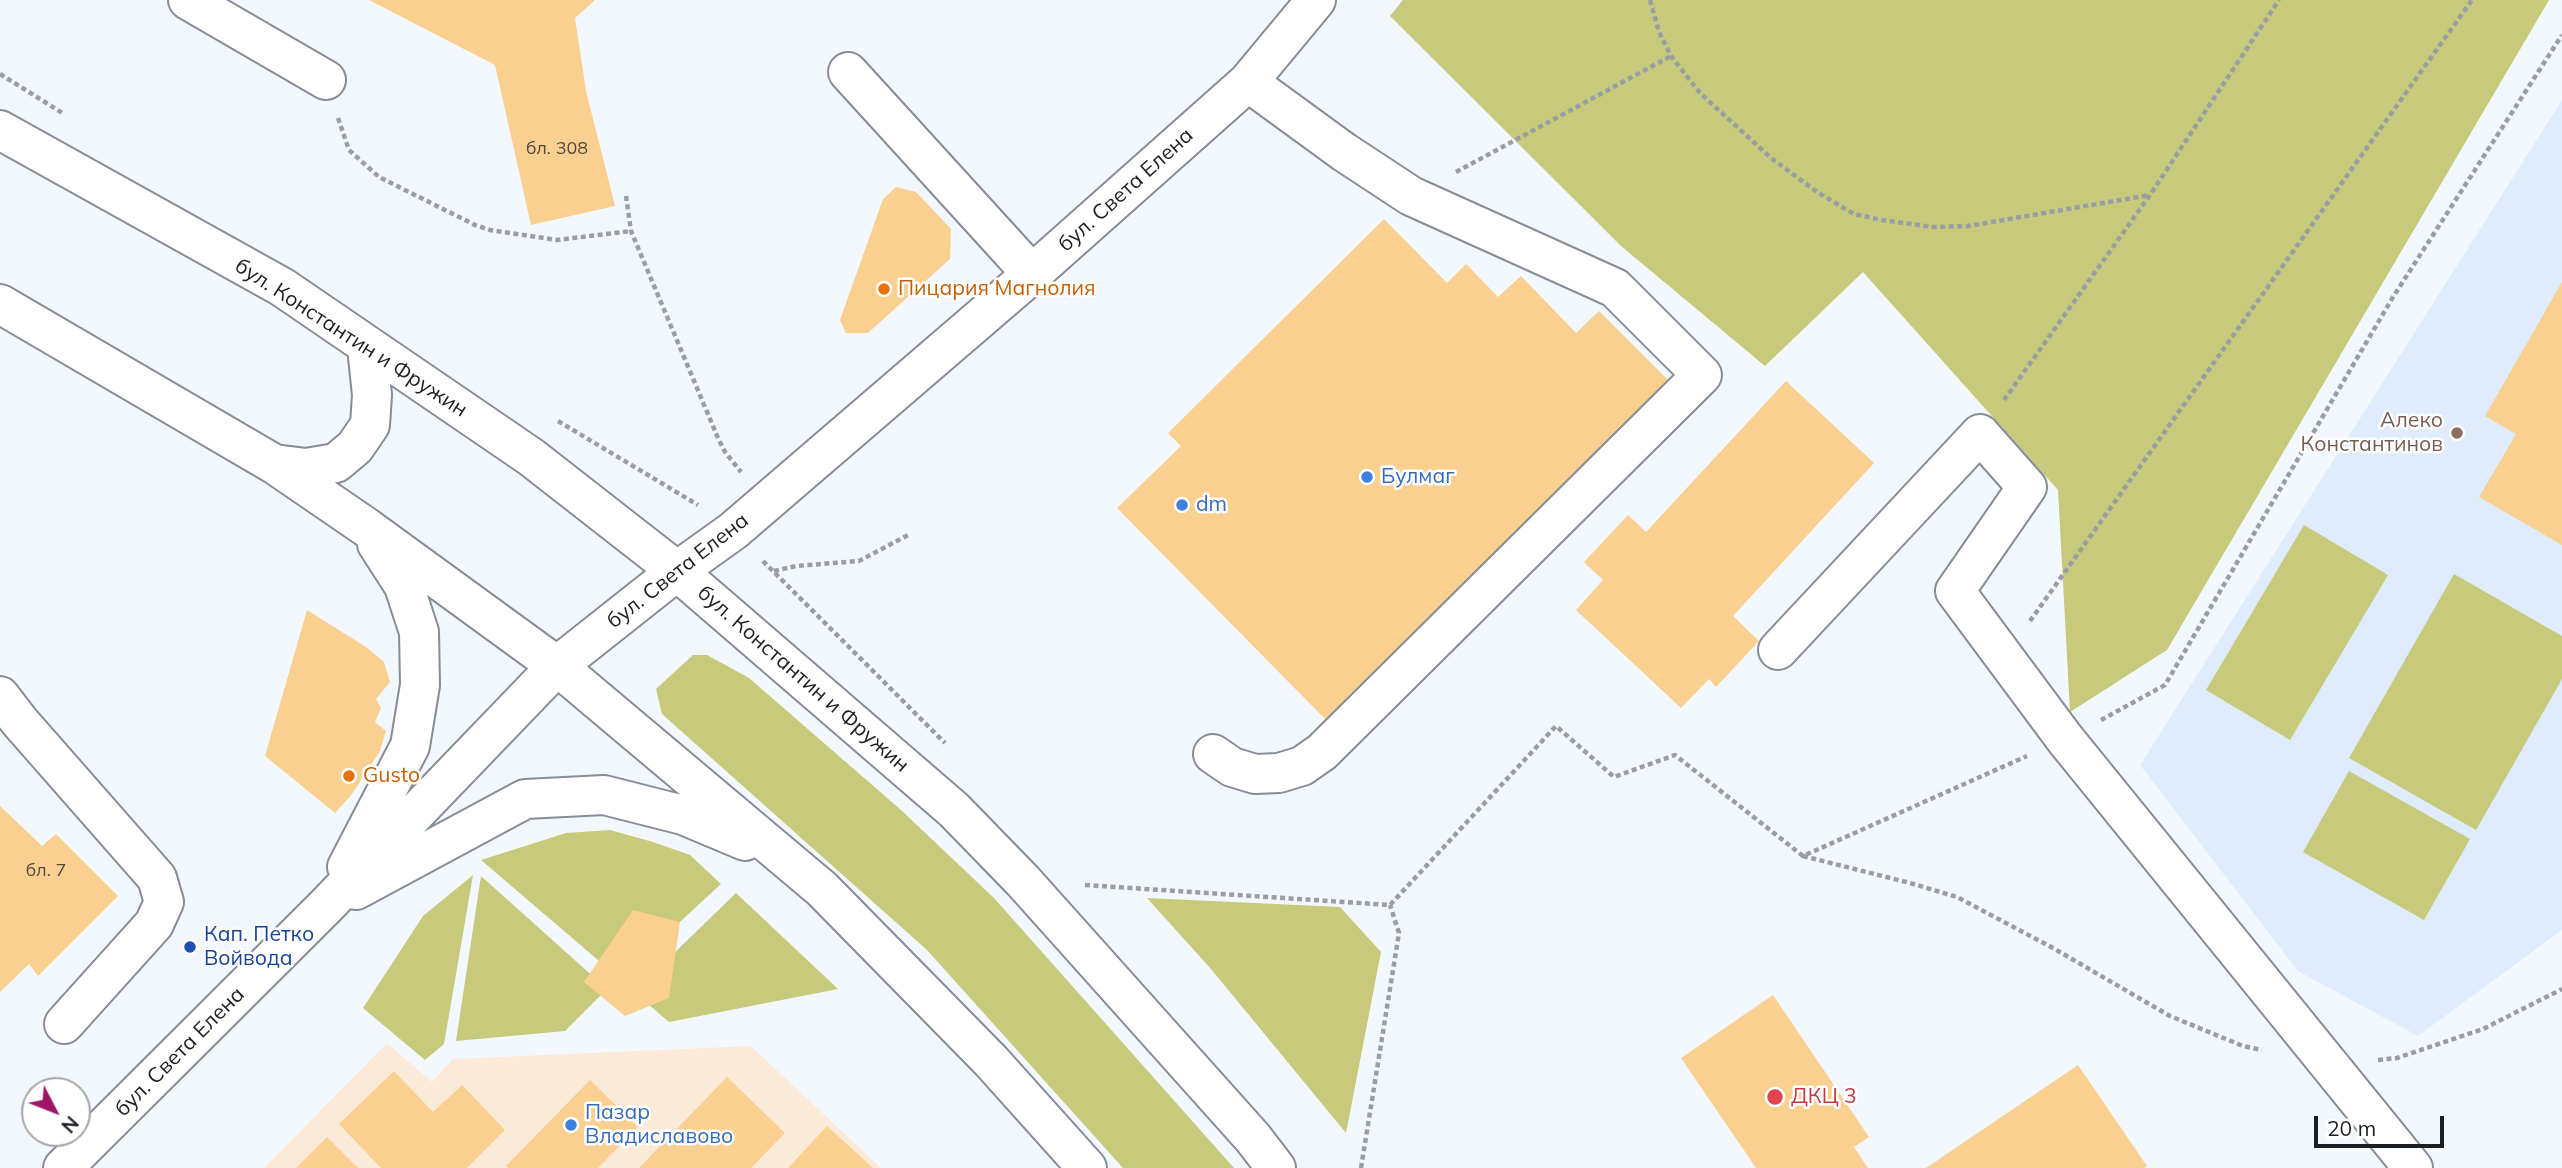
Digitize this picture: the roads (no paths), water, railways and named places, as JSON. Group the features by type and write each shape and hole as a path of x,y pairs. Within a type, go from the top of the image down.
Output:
{"street":[{"path":"188,0 326,80"},
{"name":"бул. Света Елена","path":"64,1168 326,906 557,666 677,571 733,531 1032,274 1248,82 1316,0"},
{"path":"848,72 1032,274"},
{"path":"1213,754 1233,767 1255,774 1267,774 1302,766 1322,752 1702,375 1615,288 1411,196 1344,152 1248,82"},
{"name":"бул. Константин и Фружин","path":"0,130 282,287 531,457 677,571 954,810 1023,881 1253,1138 1276,1168"},
{"path":"0,304 274,464 366,527 557,666 821,889 962,1031 1082,1166"},
{"path":"274,464 306,468 336,463 355,447 370,425 372,396 367,347"},
{"path":"1778,650 1980,434 2027,487 1955,591 2065,739 2413,1168"},
{"path":"326,906 410,746 420,685 419,632 404,586 366,527"},
{"path":"0,696 157,878 164,902 154,923 64,1024"},
{"path":"326,906 525,799 604,795 683,815 779,855"}],"place":[{"name":"Пицария Магнолия","path":"884,289"},
{"name":"Алеко Константинов","path":"2457,433"},
{"name":"Булмаг","path":"1367,477"},
{"name":"dm","path":"1182,505"},
{"name":"Gusto","path":"349,776"},
{"name":"Кап. Петко Войвода","path":"190,947"},
{"name":"ДКЦ 3","path":"1775,1097"},
{"name":"Пазар Владиславово","path":"571,1125"}]}
